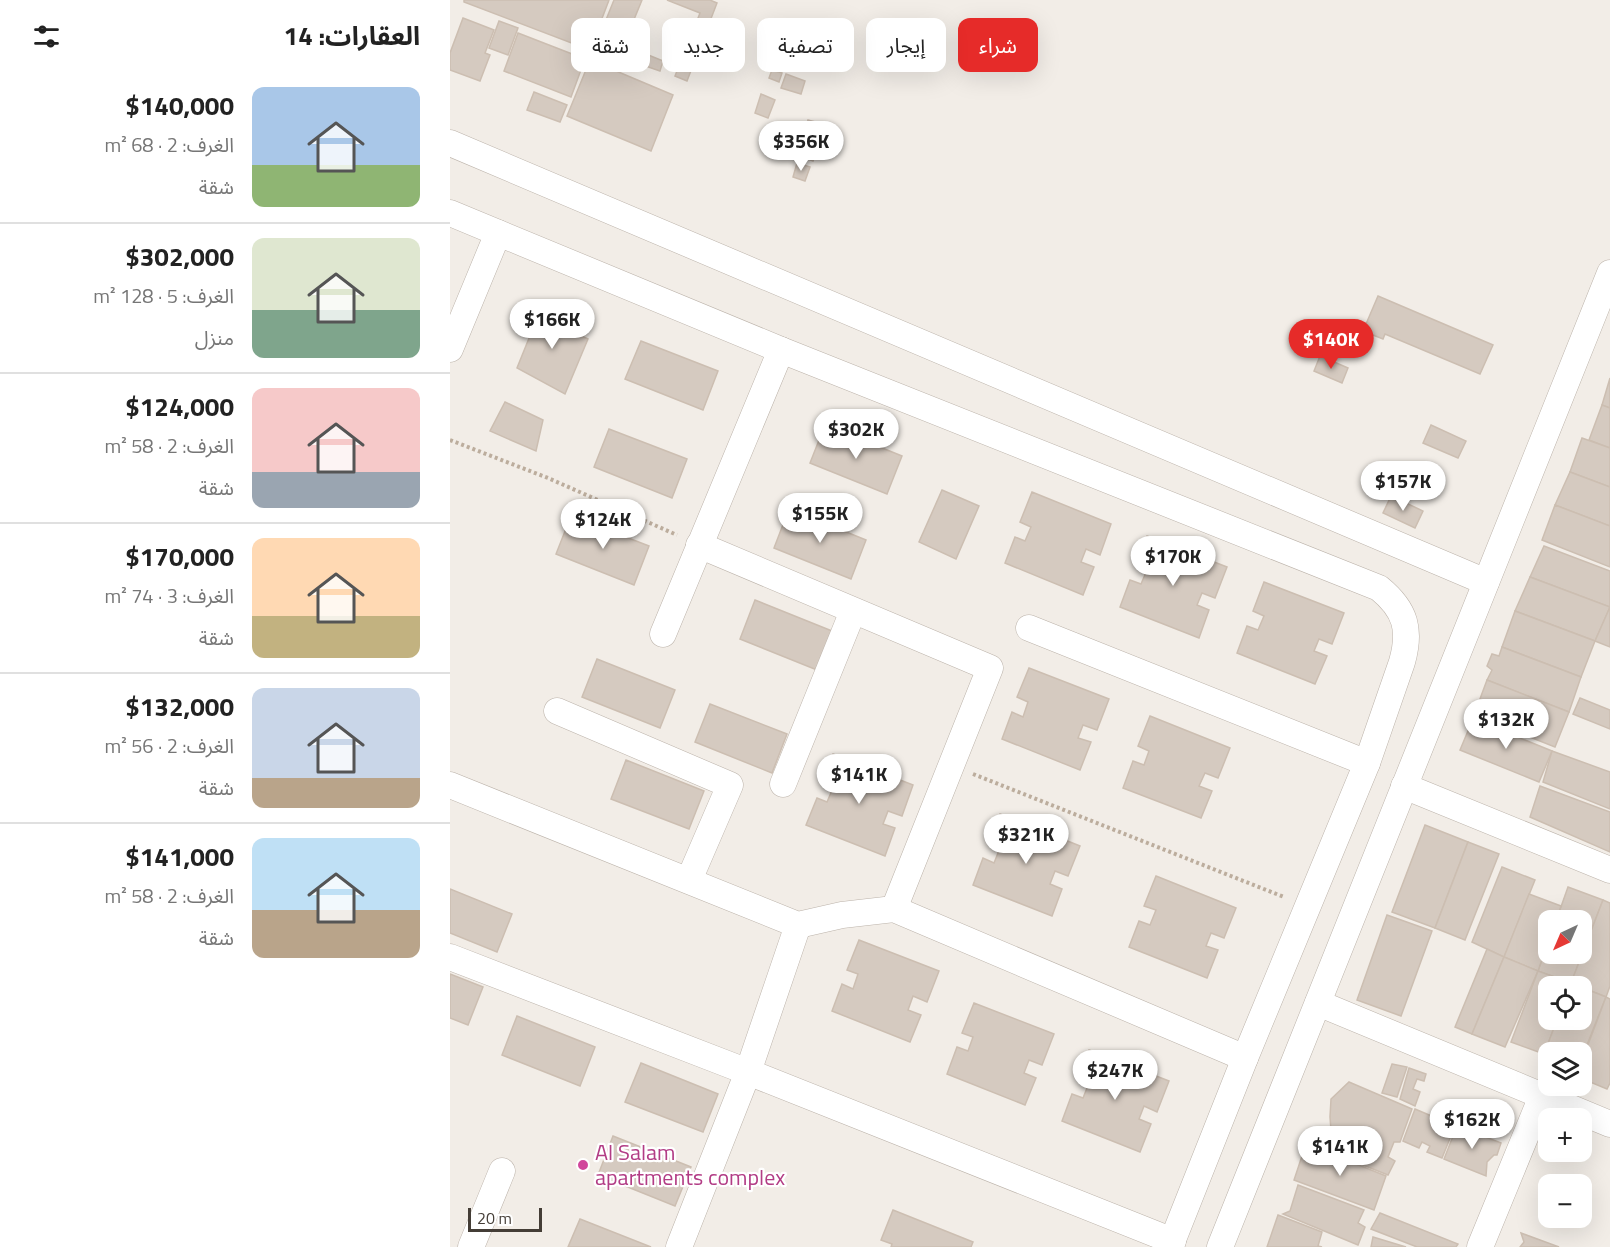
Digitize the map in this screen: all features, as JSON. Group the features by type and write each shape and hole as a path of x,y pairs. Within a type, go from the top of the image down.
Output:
{"street":[{"path":"450,143 1486,582"},
{"path":"450,213 781,350 1380,588 1402,613 1407,629 1407,646 1367,763 1245,1058 1172,1244 748,1072 450,957"},
{"path":"450,349 498,233"},
{"path":"1220,1247 1609,281"},
{"path":"663,634 781,350"},
{"path":"699,545 990,668 894,909"},
{"path":"783,784 853,611"},
{"path":"1029,628 1367,763"},
{"path":"557,711 730,785 689,880"},
{"path":"450,785 798,925 842,915 894,909 1245,1058"},
{"path":"1404,786 1610,870"},
{"path":"679,1247 748,1072 798,925"},
{"path":"1318,1003 1538,1094"},
{"path":"1480,1247 1542,1096 1610,1124"},
{"path":"471,1247 502,1171"}],"path":[{"path":"450,440 548,478 699,545"},
{"path":"952,765 1307,907"}],"building":[{"path":"464,0 609,0 602,18 571,18 571,43 464,2"},
{"path":"614,0 642,0 635,18 607,18"},
{"path":"667,0 710,0 717,3 711,18 698,18 700,13"},
{"path":"463,18 494,30 485,53 490,55 480,81 450,70 450,53"},
{"path":"499,21 518,28 508,55 489,48"},
{"path":"518,33 571,54 571,72 580,72 571,97 504,71"},
{"path":"650,56 662,61 660,71 650,68"},
{"path":"585,72 618,72 673,95 651,151 567,116"},
{"path":"677,72 690,72 687,81 675,76"},
{"path":"771,72 782,73 779,82 769,78"},
{"path":"786,74 805,81 801,94 781,88"},
{"path":"534,92 567,105 560,122 527,110"},
{"path":"761,94 775,100 768,118 755,113"},
{"path":"808,120 823,124 817,147 802,143"},
{"path":"807,148 816,152 813,161 803,157"},
{"path":"797,163 810,167 805,181 793,177"},
{"path":"1378,296 1493,345 1480,374 1385,334 1383,339 1363,331"},
{"path":"544,301 564,313 559,326 588,339 565,394 517,368"},
{"path":"641,341 718,371 703,410 625,379"},
{"path":"1320,356 1348,368 1342,383 1314,371"},
{"path":"1610,378 1610,408 1602,405"},
{"path":"505,402 543,420 536,451 490,431"},
{"path":"1602,405 1610,408 1610,448 1589,440"},
{"path":"825,425 902,456 887,494 810,463"},
{"path":"1431,425 1466,441 1458,458 1423,443"},
{"path":"609,429 687,459 672,498 594,467"},
{"path":"1582,438 1610,448 1610,487 1570,472"},
{"path":"1570,472 1610,487 1610,526 1555,505"},
{"path":"942,490 979,506 956,559 919,542"},
{"path":"1032,492 1111,524 1100,555 1086,549 1081,562 1094,567 1083,595 1005,563 1015,537 1025,541 1031,527 1020,522"},
{"path":"1391,496 1423,511 1415,528 1383,513"},
{"path":"1555,505 1610,526 1610,567 1542,540"},
{"path":"789,509 866,540 851,579 774,548"},
{"path":"571,516 649,546 634,585 556,554"},
{"path":"1147,536 1227,567 1215,598 1202,593 1197,605 1209,610 1199,638 1120,607 1130,580 1141,584 1147,570 1135,566"},
{"path":"1544,546 1610,571 1610,607 1530,577"},
{"path":"1530,577 1610,607 1595,641 1515,611"},
{"path":"1264,582 1344,613 1332,644 1319,639 1314,651 1327,656 1315,684 1237,653 1247,626 1258,630 1264,616 1253,611"},
{"path":"755,600 832,631 817,670 740,639"},
{"path":"1610,607 1610,647 1595,641"},
{"path":"1515,611 1595,641 1581,677 1502,647"},
{"path":"1502,647 1581,677 1569,712 1487,680 1492,670 1487,666 1492,654 1499,656"},
{"path":"597,659 675,690 660,728 582,697"},
{"path":"1029,668 1109,699 1097,730 1083,725 1078,738 1091,742 1080,770 1002,739 1012,712 1023,717 1028,702 1017,697"},
{"path":"1487,680 1569,712 1555,747 1474,715"},
{"path":"1580,698 1610,710 1610,729 1573,714"},
{"path":"710,704 787,734 772,773 695,742"},
{"path":"1150,716 1230,748 1218,778 1205,773 1199,786 1212,791 1201,818 1123,788 1133,761 1144,765 1149,751 1138,746"},
{"path":"1473,719 1552,751 1539,782 1460,750"},
{"path":"1552,751 1610,772 1610,809 1543,782"},
{"path":"833,754 913,785 902,816 888,811 883,824 895,828 885,856 806,825 817,798 827,802 833,788 822,783"},
{"path":"626,760 704,791 689,829 611,799"},
{"path":"1540,786 1610,812 1610,852 1530,817"},
{"path":"1000,814 1080,846 1068,876 1055,871 1050,884 1062,889 1052,916 973,885 983,858 994,863 1000,848 989,844"},
{"path":"1425,825 1468,842 1435,928 1392,912"},
{"path":"1468,842 1499,854 1465,940 1435,928"},
{"path":"1502,867 1535,880 1504,957 1472,942"},
{"path":"1156,876 1236,908 1224,938 1211,933 1206,946 1218,950 1207,978 1129,947 1139,921 1150,925 1156,910 1144,906"},
{"path":"1568,887 1603,900 1592,929 1592,910 1560,910"},
{"path":"450,889 512,914 497,952 450,933"},
{"path":"1529,894 1561,906 1560,910 1538,910 1538,964 1540,964 1538,971 1504,957"},
{"path":"1603,900 1610,903 1610,986 1606,997 1592,991 1592,976 1574,976 1578,964 1592,964 1592,929"},
{"path":"1387,915 1432,931 1401,1016 1357,1000"},
{"path":"859,940 939,971 927,1002 913,996 908,1010 921,1015 910,1042 832,1011 842,984 853,989 858,974 847,970"},
{"path":"1487,949 1504,957 1472,1034 1455,1027"},
{"path":"1504,957 1538,971 1505,1047 1472,1034"},
{"path":"1540,964 1578,964 1574,976 1552,976 1538,971"},
{"path":"1538,971 1552,976 1538,976 1538,1030 1553,1030 1549,1042 1538,1042 1538,1052 1511,1042"},
{"path":"450,974 483,987 468,1025 450,1018"},
{"path":"1592,991 1606,997 1588,1042 1549,1042 1553,1030 1592,1030"},
{"path":"1606,997 1610,999 1610,1083 1607,1089 1592,1083 1592,1042 1589,1042"},
{"path":"974,1003 1054,1034 1042,1065 1029,1060 1024,1073 1036,1078 1025,1105 947,1074 957,1047 968,1051 973,1037 962,1033"},
{"path":"517,1016 595,1047 580,1086 502,1055"},
{"path":"1089,1050 1169,1081 1157,1112 1144,1106 1139,1119 1151,1124 1140,1152 1062,1121 1072,1094 1083,1098 1089,1083 1077,1079"},
{"path":"641,1063 718,1094 703,1132 625,1102"},
{"path":"1392,1064 1407,1067 1397,1097 1382,1093"},
{"path":"1409,1068 1426,1074 1424,1081 1417,1079 1413,1089 1420,1092 1415,1106 1400,1099"},
{"path":"1349,1082 1412,1109 1400,1142 1394,1142 1388,1157 1395,1161 1388,1175 1320,1148 1321,1140 1331,1130 1331,1099"},
{"path":"1415,1109 1455,1126 1442,1158 1427,1152 1430,1146 1422,1142 1419,1148 1403,1141"},
{"path":"1457,1126 1501,1143 1497,1155 1487,1162 1486,1176 1444,1159"},
{"path":"613,1136 691,1167 675,1206 598,1175"},
{"path":"1306,1144 1386,1176 1374,1210 1294,1180"},
{"path":"1298,1185 1364,1210 1358,1223 1365,1227 1358,1245 1283,1214 1290,1211"},
{"path":"893,1210 973,1242 971,1247 891,1247 892,1244 881,1240"},
{"path":"1380,1213 1458,1244 1456,1247 1417,1247 1371,1229"},
{"path":"1278,1215 1322,1232 1318,1246 1322,1247 1267,1247"},
{"path":"580,1219 651,1247 568,1247"},
{"path":"1521,1233 1559,1247 1520,1247 1524,1242"},
{"path":"1373,1237 1406,1247 1371,1247"}],"place":[{"name":"Al Salam apartments complex","path":"583,1165"}]}
